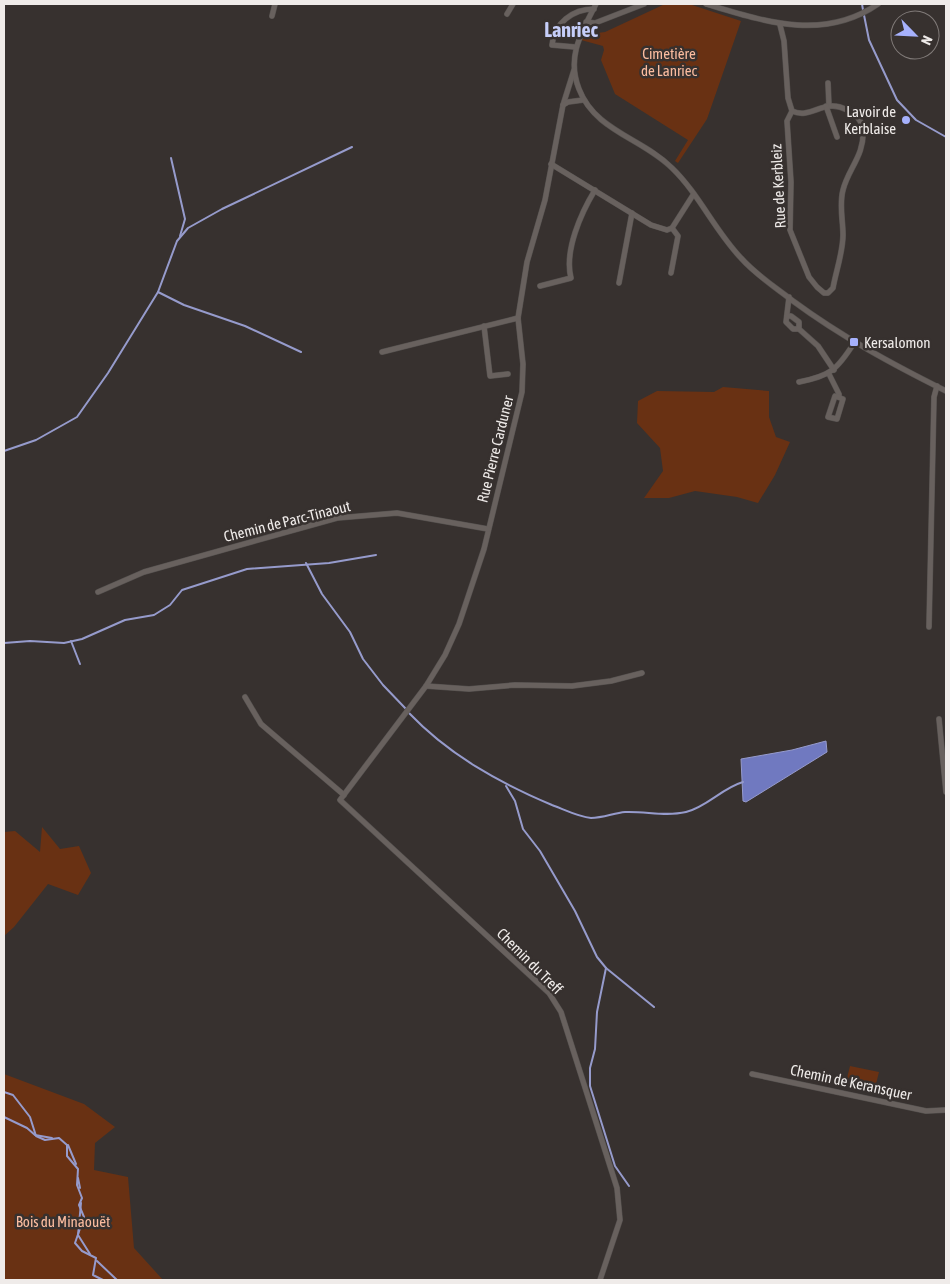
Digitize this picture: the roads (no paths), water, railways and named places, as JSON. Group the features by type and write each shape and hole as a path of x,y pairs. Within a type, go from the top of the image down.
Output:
{"street":[{"path":"272,16 275,4"},
{"path":"507,14 513,4"},
{"path":"586,22 595,22 644,4"},
{"path":"706,4 780,25 831,22 855,16 878,4"},
{"path":"595,6 575,47 574,70 583,100 602,121 643,146 673,168 742,259 755,273 854,343 946,391"},
{"path":"575,47 552,45 555,33 566,18 595,6"},
{"name":"Rue de Kerbleiz","path":"780,25 784,41 788,98 792,111 787,121 792,182 790,230 809,277 817,288 824,293 828,293 833,288 843,237 841,211 843,188 857,162 863,136 863,128 859,118 845,109 828,106"},
{"name":"Rue Pierre Carduner","path":"342,798 426,686 445,655 459,624 488,529 522,392 523,364 518,318 527,262 545,200 563,105 574,70"},
{"path":"828,83 828,106 837,137"},
{"path":"563,105 568,102 583,100"},
{"path":"792,111 807,114 828,106"},
{"path":"551,164 658,228 666,230 672,228 693,195"},
{"path":"540,286 571,278 569,269 578,222 595,190"},
{"path":"619,283 632,213"},
{"path":"671,273 678,236 672,228"},
{"path":"789,297 787,316 792,316 799,322 799,329 818,346 834,370"},
{"path":"382,352 518,318"},
{"path":"484,326 490,376 508,374"},
{"path":"799,382 820,378 834,370 854,343"},
{"path":"828,374 839,397"},
{"path":"929,627 934,397 937,386"},
{"name":"Chemin de Parc-Tinaout","path":"98,592 144,572 337,518 398,513 488,529"},
{"path":"426,686 469,688 515,685 572,686 611,681 642,673"},
{"name":"Chemin du Treff","path":"244,697 260,724 342,798 549,994 561,1012 618,1188 620,1220 600,1280"},
{"path":"939,719 946,792"},
{"name":"Chemin de Keransquer","path":"752,1074 926,1111 946,1110"}],"water":[{"path":"826,741 827,752 746,802 743,801 741,759 792,750"}],"waterway":[{"path":"862,4 863,10"},
{"path":"864,15 869,40 897,100 916,120 946,137"},
{"path":"4,451 36,440 77,417 108,373 158,292 177,241 188,228 222,209 352,147"},
{"path":"171,158 185,219 180,236"},
{"path":"158,292 184,305 245,326 301,352"},
{"path":"4,643 30,641 64,643 82,639 125,620 154,615 170,605 182,590 247,569 329,563 376,555"},
{"path":"306,563 322,594 350,632 363,659 383,685 406,709"},
{"path":"71,641 80,664"},
{"path":"409,713 441,742 475,766 512,787 571,813 586,817 600,817 625,812 671,814 686,812 694,810 743,782"},
{"path":"506,786 515,801 523,829 540,851 575,911 597,957 606,968 654,1007"},
{"path":"606,968 597,1012 595,1049 590,1068 590,1086 615,1166 629,1186"},
{"path":"4,1092 13,1095 30,1117 36,1136 45,1140 59,1138 67,1145 67,1156 78,1169 77,1185 82,1198 79,1205 84,1217 75,1243 82,1251 96,1258 93,1275 103,1280"},
{"path":"4,1117 27,1128 35,1135 52,1138"},
{"path":"68,1145 76,1164"},
{"path":"78,1178 80,1188"},
{"path":"81,1203 78,1235 90,1254"},
{"path":"97,1261 117,1280"}],"place":[{"name":"Lavoir de Kerblaise","path":"906,120"},
{"name":"Kersalomon","path":"854,342"}],"district":[{"name":"Lanriec","path":"571,29"}],"park label":[{"name":"Cimetière de Lanriec","path":"669,62"},
{"name":"Bois du Minaouët","path":"63,1221"}]}
